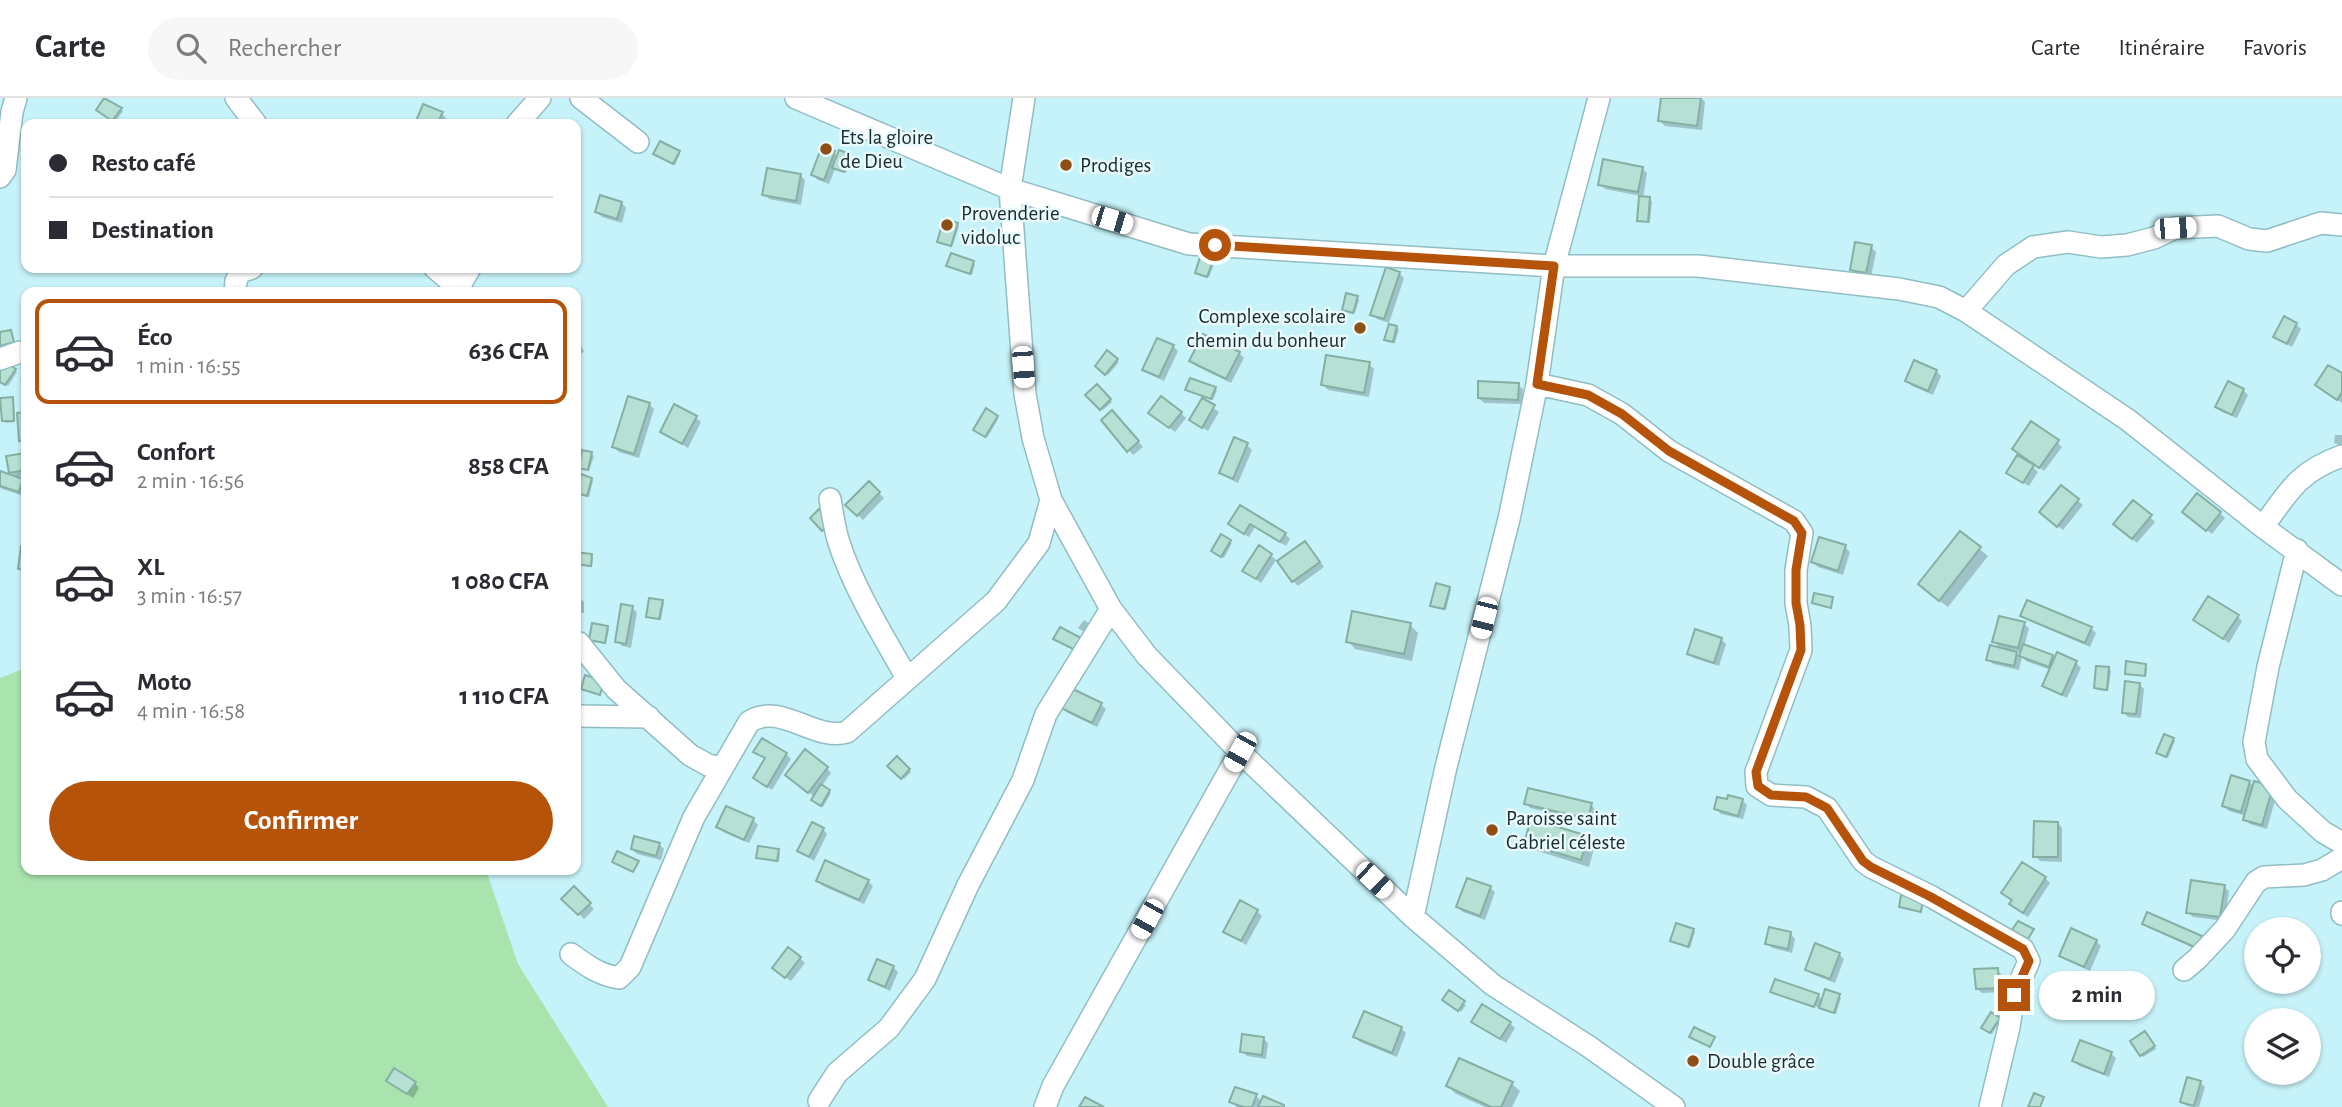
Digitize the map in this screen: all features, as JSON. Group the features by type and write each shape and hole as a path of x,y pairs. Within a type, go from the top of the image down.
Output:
{"street":[{"path":"0,177 5,170 16,98"},
{"path":"236,98 252,119"},
{"path":"521,119 540,98"},
{"path":"581,98 638,142"},
{"path":"796,98 1010,190 1189,244 1554,266 1698,267 1899,289 1939,298 1966,311 2129,420 2263,527 2342,585"},
{"path":"1024,98 1010,190 1025,394 1033,438 1052,500 1111,608 1147,656 1240,752 1413,917 1493,985 1588,1046 1674,1107"},
{"path":"1413,917 1446,767 1509,519 1537,384 1554,266 1599,98"},
{"path":"1966,311 2006,265 2033,247 2068,242 2101,247 2127,245 2154,238 2175,228 2218,226 2249,239 2267,241 2321,223 2342,225"},
{"path":"441,273 457,287"},
{"path":"0,359 21,352"},
{"path":"1537,384 1588,395 1622,414 1669,451 1794,521 1802,533 1796,570 1801,650 1756,772 1758,786 1771,795 1806,797 1827,808 1863,861 1871,867 1943,904 2028,954 2029,961 2014,995 2010,1027 1990,1107"},
{"path":"2263,527 2291,488 2306,473 2342,456"},
{"path":"830,499 838,538 851,569 876,623 907,678"},
{"path":"571,954 592,970 619,978 630,967 694,817 749,722 758,716 771,715 840,734 847,732 996,601 1039,543 1052,500"},
{"path":"2297,550 2268,667 2254,742 2257,759 2287,799 2323,832 2342,842"},
{"path":"820,1101 837,1073 889,1028 925,979 968,885 1023,780 1046,714 1111,608"},
{"path":"581,646 616,690 690,755 708,765 722,768"},
{"path":"581,716 649,717"},
{"path":"1045,1107 1053,1086 1240,752"},
{"path":"2184,970 2225,929 2256,882 2264,877 2304,875 2322,870 2342,858"}],"green space":[{"path":"21,670 21,875 488,875 518,964 608,1107 0,1107 0,678"}],"building":[{"path":"104,98 122,108 114,119 96,110"},
{"path":"1661,98 1701,98 1697,126 1658,121"},
{"path":"423,104 443,112 440,119 417,119"},
{"path":"660,141 680,151 673,164 653,154"},
{"path":"822,146 835,151 824,180 811,175"},
{"path":"839,150 850,154 844,172 832,168"},
{"path":"1603,159 1643,167 1638,192 1598,185"},
{"path":"767,168 801,174 796,201 762,195"},
{"path":"600,195 622,202 617,219 595,212"},
{"path":"1639,196 1650,197 1648,222 1637,221"},
{"path":"944,218 958,223 951,246 937,242"},
{"path":"1855,242 1872,245 1866,273 1850,270"},
{"path":"951,253 974,261 970,274 946,266"},
{"path":"1201,254 1214,258 1207,277 1195,273"},
{"path":"1386,267 1400,272 1384,319 1370,315"},
{"path":"1346,293 1358,296 1353,313 1342,310"},
{"path":"2284,316 2297,323 2287,344 2273,337"},
{"path":"1389,324 1397,326 1393,342 1384,340"},
{"path":"11,330 14,342 0,346 0,332"},
{"path":"1203,334 1240,352 1226,379 1189,361"},
{"path":"1157,338 1174,345 1159,377 1142,370"},
{"path":"1107,350 1118,359 1105,375 1095,366"},
{"path":"1326,355 1370,362 1364,393 1321,385"},
{"path":"1914,360 1937,370 1928,391 1905,381"},
{"path":"4,361 16,369 5,385 0,382 0,367"},
{"path":"2328,365 2342,373 2342,392 2337,400 2315,385"},
{"path":"1190,378 1216,387 1211,399 1185,390"},
{"path":"1478,381 1519,383 1518,400 1478,398"},
{"path":"2228,381 2244,389 2232,415 2215,407"},
{"path":"1097,384 1111,399 1100,410 1085,395"},
{"path":"628,396 650,403 634,454 612,447"},
{"path":"1161,396 1182,412 1169,428 1148,413"},
{"path":"13,397 14,421 2,421 0,398"},
{"path":"1202,398 1215,405 1202,428 1189,420"},
{"path":"674,404 697,416 682,444 660,432"},
{"path":"986,408 998,416 985,437 973,430"},
{"path":"1112,410 1139,441 1127,452 1101,420"},
{"path":"17,413 21,413 19,441"},
{"path":"2031,421 2059,440 2039,468 2012,449"},
{"path":"1234,437 1248,443 1233,479 1219,473"},
{"path":"582,450 592,452 588,470 581,469"},
{"path":"21,454 21,471 9,473 6,456"},
{"path":"2017,455 2034,465 2023,483 2006,473"},
{"path":"0,471 21,478 19,492 0,486"},
{"path":"581,474 592,478 587,496 581,494"},
{"path":"869,481 880,492 857,516 845,505"},
{"path":"2061,485 2079,499 2057,527 2039,512"},
{"path":"2197,493 2221,512 2206,531 2182,512"},
{"path":"2133,500 2152,515 2132,539 2113,524"},
{"path":"1240,505 1286,533 1280,542 1250,524 1244,534 1228,524"},
{"path":"819,509 831,522 822,531 810,518"},
{"path":"1960,531 1981,547 1939,601 1918,584"},
{"path":"1221,534 1231,540 1221,557 1211,551"},
{"path":"1819,537 1846,545 1838,571 1811,562"},
{"path":"1305,541 1320,562 1292,582 1277,561"},
{"path":"1259,545 1272,554 1256,579 1242,571"},
{"path":"21,546 21,569 18,569"},
{"path":"581,553 592,554 591,566 581,565"},
{"path":"1436,583 1450,587 1444,609 1430,606"},
{"path":"1814,593 1833,597 1831,608 1812,603"},
{"path":"2208,596 2239,615 2223,639 2193,620"},
{"path":"649,598 663,600 659,619 646,617"},
{"path":"2027,600 2092,627 2085,643 2020,616"},
{"path":"621,604 633,606 626,644 615,642"},
{"path":"1352,611 1411,623 1404,654 1346,642"},
{"path":"1999,616 2025,622 2018,648 1992,642"},
{"path":"592,623 608,626 605,643 589,640"},
{"path":"1060,627 1083,639 1077,651 1053,639"},
{"path":"1695,629 1722,638 1714,663 1687,654"},
{"path":"2023,644 2053,655 2049,667 2019,656"},
{"path":"1990,645 2017,652 2014,666 1986,660"},
{"path":"2057,652 2077,661 2062,695 2042,686"},
{"path":"2126,661 2146,664 2145,676 2125,674"},
{"path":"2096,666 2109,667 2107,690 2094,688"},
{"path":"585,675 604,681 600,695 581,689"},
{"path":"2125,681 2140,683 2136,714 2122,713"},
{"path":"1071,688 1102,703 1092,723 1061,708"},
{"path":"2164,734 2174,738 2166,757 2156,753"},
{"path":"762,738 787,753 767,787 753,778 765,758 753,752"},
{"path":"805,749 828,767 808,793 785,775"},
{"path":"897,756 910,769 901,779 887,766"},
{"path":"2231,775 2250,781 2241,812 2222,806"},
{"path":"2254,781 2273,786 2262,825 2243,820"},
{"path":"821,784 830,790 821,806 811,800"},
{"path":"1528,788 1592,803 1588,819 1524,804"},
{"path":"1728,795 1743,799 1738,816 1714,809 1717,797 1727,799"},
{"path":"726,806 754,818 744,840 716,827"},
{"path":"1531,819 1588,836 1581,860 1524,843"},
{"path":"2034,821 2058,822 2058,857 2033,857"},
{"path":"812,822 824,828 809,857 797,851"},
{"path":"634,836 660,843 656,856 631,849"},
{"path":"758,846 779,849 777,861 756,858"},
{"path":"617,851 639,861 633,872 612,862"},
{"path":"825,860 869,880 859,900 816,881"},
{"path":"2022,862 2046,877 2023,913 2009,904 2012,900 2001,893"},
{"path":"1467,878 1491,886 1480,916 1456,907"},
{"path":"2191,880 2225,885 2220,917 2186,913"},
{"path":"574,886 591,903 578,915 561,899"},
{"path":"1901,895 1923,899 1921,912 1899,907"},
{"path":"1240,900 1258,910 1241,941 1223,932"},
{"path":"2147,912 2202,936 2197,948 2142,924"},
{"path":"2018,921 2034,929 2028,939 2012,930"},
{"path":"1676,923 1694,929 1688,947 1670,941"},
{"path":"1769,927 1791,932 1788,949 1765,944"},
{"path":"2071,928 2097,940 2084,967 2059,956"},
{"path":"1815,943 1840,953 1830,979 1805,970"},
{"path":"788,947 801,957 785,978 772,968"},
{"path":"877,959 894,966 885,987 868,980"},
{"path":"1998,968 1999,988 1976,989 1974,969"},
{"path":"1775,979 1819,994 1814,1007 1770,992"},
{"path":"1825,989 1840,994 1834,1013 1819,1008"},
{"path":"1449,990 1465,1001 1458,1011 1442,1000"},
{"path":"1482,1004 1511,1022 1500,1039 1471,1022"},
{"path":"1364,1011 1402,1027 1392,1053 1353,1037"},
{"path":"1991,1012 2000,1018 1990,1033 1981,1028"},
{"path":"1694,1027 1715,1037 1710,1047 1689,1037"},
{"path":"2145,1031 2155,1046 2140,1056 2130,1041"},
{"path":"1242,1034 1264,1037 1262,1055 1240,1052"},
{"path":"2080,1040 2112,1052 2104,1074 2072,1061"},
{"path":"1459,1058 1513,1082 1501,1107 1491,1107 1446,1086"},
{"path":"394,1068 416,1082 407,1094 386,1081"},
{"path":"2187,1077 2201,1081 2194,1106 2180,1102"},
{"path":"1235,1087 1257,1094 1252,1107 1229,1102"},
{"path":"2034,1093 2044,1097 2040,1107 2028,1107"},
{"path":"1263,1096 1284,1105 1284,1107 1258,1107"},
{"path":"1085,1097 1104,1107 1079,1107"}],"place":[{"name":"Ets la gloire de Dieu","path":"826,149"},
{"name":"Prodiges","path":"1066,165"},
{"name":"Provenderie vidoluc","path":"947,225"},
{"name":"Complexe scolaire chemin du bonheur","path":"1360,328"},
{"name":"Paroisse saint Gabriel céleste","path":"1492,830"},
{"name":"Double grâce","path":"1693,1061"}],"route":[{"path":"1215,245 1554,266 1537,384 1588,395 1622,414 1669,451 1794,521 1802,533 1796,570 1801,650 1756,772 1758,786 1771,795 1806,797 1827,808 1863,861 1871,867 2023,949 2028,954 2029,961 2014,995"}]}
